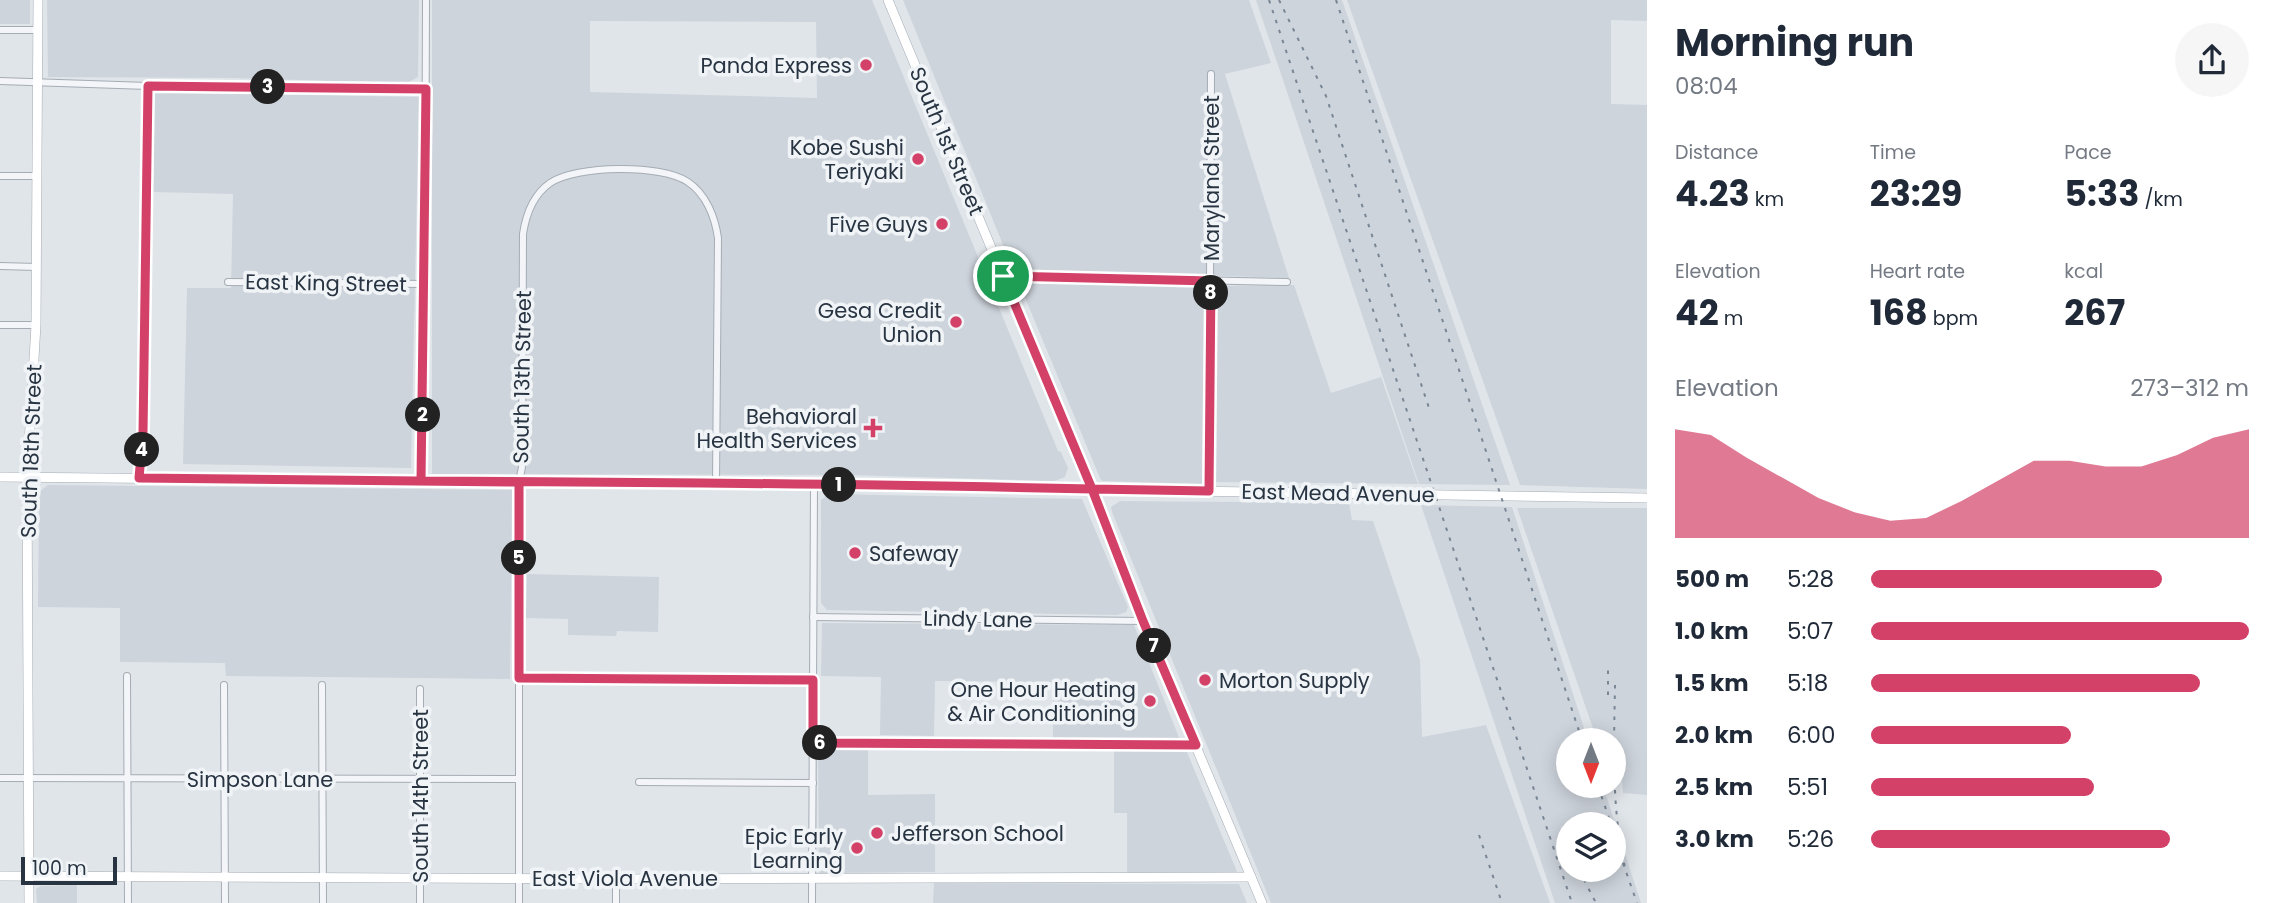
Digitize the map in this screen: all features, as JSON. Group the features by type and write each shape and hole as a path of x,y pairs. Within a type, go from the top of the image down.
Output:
{"street":[{"name":"South 18th Street","path":"29,903 27,477 36,325 38,0"},
{"path":"421,481 426,0"},
{"name":"South 1st Street","path":"888,0 1262,903"},
{"path":"0,30 38,30"},
{"name":"Maryland Street","path":"1209,491 1211,74"},
{"path":"0,81 148,86 426,89"},
{"path":"139,478 143,433 148,86"},
{"name":"South 13th Street","path":"519,903 519,482 522,467 523,234 528,209 543,189 560,178 581,172 660,171 676,175 689,183 703,198 716,224 719,251 716,484"},
{"path":"0,176 37,176"},
{"path":"0,266 37,267"},
{"path":"1003,276 1286,282"},
{"name":"East King Street","path":"228,282 425,284"},
{"path":"0,325 36,325"},
{"name":"East Mead Avenue","path":"0,477 814,485 1647,498"},
{"path":"812,903 814,485"},
{"name":"Lindy Lane","path":"813,617 1143,621"},
{"path":"127,676 128,903"},
{"path":"519,678 813,680"},
{"path":"225,685 225,903"},
{"path":"322,685 323,903"},
{"name":"South 14th Street","path":"420,689 420,903"},
{"path":"813,743 1196,745"},
{"name":"Simpson Lane","path":"0,778 519,779"},
{"path":"639,782 813,783"},
{"name":"East Viola Avenue","path":"0,876 616,879 1251,877"},
{"path":"616,879 616,903"}],"shaded area":[{"path":"0,0 30,0 30,24 0,24"},
{"path":"47,0 419,0 418,77 407,83 48,77"},
{"path":"432,0 872,0 1058,451 1068,468 1065,477 1054,481 851,475 432,474","holes":["590,21 816,22 817,98 590,92"]},
{"path":"903,0 1249,0 1271,63 1225,74 1289,278 1013,269"},
{"path":"1256,0 1342,0 1510,485 1419,484"},
{"path":"1347,0 1647,0 1647,21 1611,20 1611,104 1647,105 1647,489 1520,485"},
{"path":"155,92 419,97 411,468 183,464 187,288 231,288 233,194 153,192"},
{"path":"1019,283 1205,285 1202,484 1102,481"},
{"path":"1294,285 1331,393 1381,377 1418,484 1214,482 1216,286"},
{"path":"48,485 512,490 510,679 226,676 225,663 120,662 120,608 38,607 39,492"},
{"path":"829,494 1082,499 1128,607 1126,612 1117,615 827,610 821,603 821,500"},
{"path":"1120,501 1349,503 1352,520 1373,521 1420,660 1422,737 1486,725 1550,903 1271,903 1112,512 1111,507"},
{"path":"1421,505 1512,507 1584,728 1556,728 1556,798 1607,798 1611,812 1556,812 1556,882 1626,882 1626,857 1641,903 1555,903"},
{"path":"1517,508 1647,508 1647,795 1626,793 1626,728 1593,728"},
{"path":"527,574 659,577 658,632 617,631 616,636 568,635 568,619 526,618"},
{"path":"822,623 1134,625 1180,740 1053,739 1053,682 935,681 934,736 880,735 881,677 821,676"},
{"name":"Jefferson School","path":"818,748 868,748 868,795 935,794 935,872 819,873"},
{"path":"1114,748 1186,750 1238,874 1127,873 1127,813 1114,813"},
{"path":"934,883 1239,884 1247,903 933,903"},
{"path":"77,885 77,903 37,903 36,889 41,886"}],"railway":[{"path":"1269,0 1572,903"},
{"path":"1279,0 1326,96 1429,408"},
{"path":"1336,0 1578,728"},
{"path":"1608,667 1608,695"},
{"path":"1615,685 1617,812"},
{"path":"1602,798 1607,812"},
{"path":"1479,835 1502,903"},
{"path":"1626,872 1637,903"},
{"path":"1585,882 1596,903"}],"place":[{"name":"Panda Express","path":"866,65"},
{"name":"Kobe Sushi Teriyaki","path":"918,159"},
{"name":"Five Guys","path":"942,224"},
{"name":"Gesa Credit Union","path":"956,322"},
{"name":"Behavioral Health Services","path":"873,428"},
{"name":"Safeway","path":"855,553"},
{"name":"Morton Supply","path":"1205,680"},
{"name":"One Hour Heating & Air Conditioning","path":"1150,701"},
{"name":"Jefferson School","path":"877,833"},
{"name":"Epic Early Learning","path":"857,848"}],"route":[{"path":"1003,276 1092,489 492,481 421,481 426,89 148,86 143,433 139,478 421,481 519,482 519,678 813,680 813,743 1196,745 1110,540 1092,489 1209,491 1211,281 1003,276"}]}
